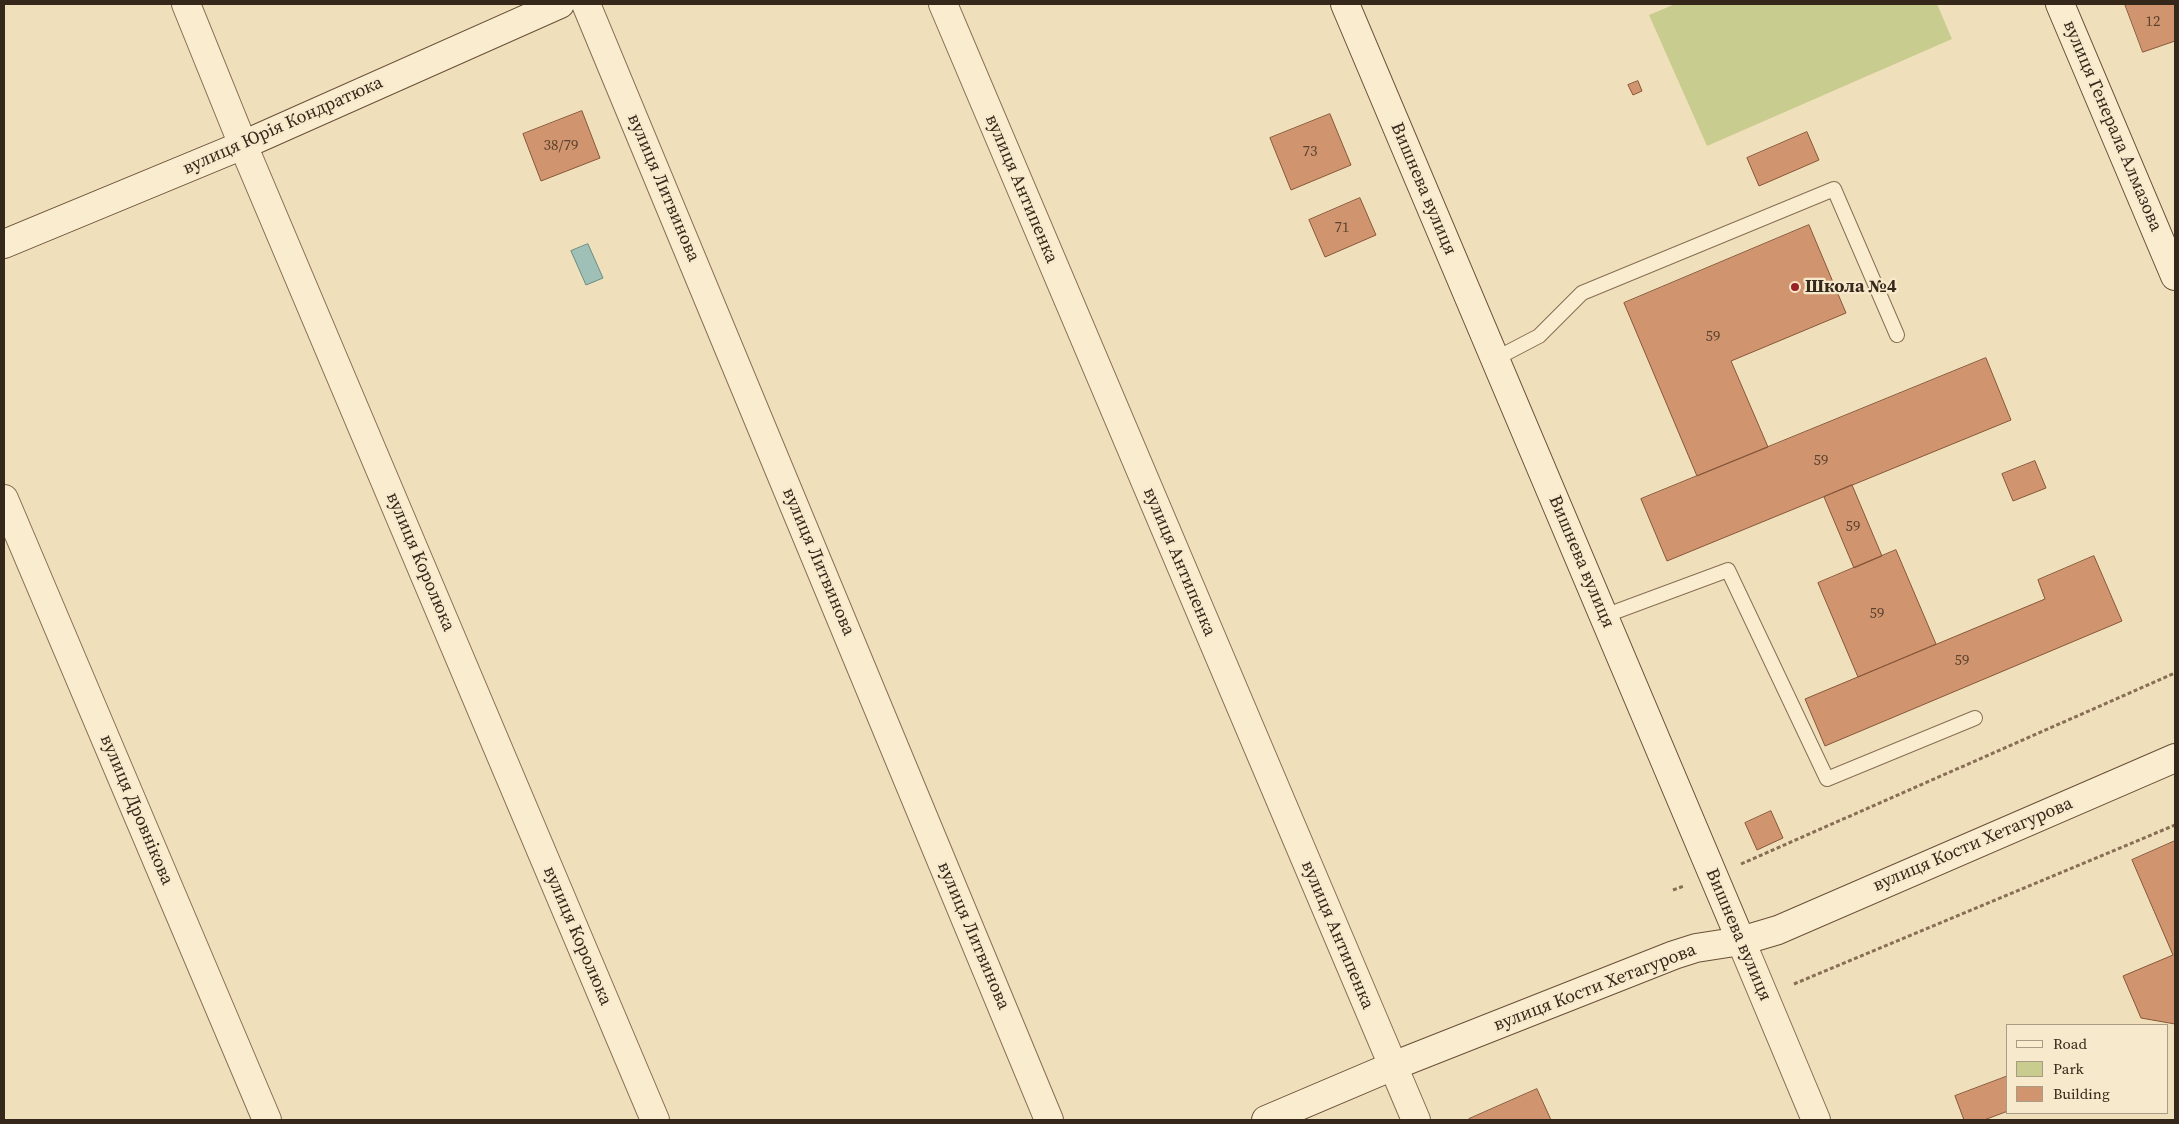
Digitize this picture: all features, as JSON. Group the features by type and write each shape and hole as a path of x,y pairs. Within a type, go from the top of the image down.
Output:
{"street":[{"name":"вулиця Королюка","path":"186,4 655,1120"},
{"name":"вулиця Юрія Кондратюка","path":"4,244 244,145 560,4"},
{"name":"вулиця Литвинова","path":"586,4 1049,1120"},
{"name":"вулиця Антипенка","path":"943,4 1416,1120"},
{"name":"Вишнева вулиця","path":"1345,4 1816,1120"},
{"name":"вулиця Генерала Алмазова","path":"2060,4 2175,276"},
{"name":"вулиця Дровнікова","path":"4,499 267,1120"},
{"name":"вулиця Кости Хетагурова","path":"1266,1120 1393,1066 1674,955 1696,948 1741,941 1778,930 2175,758"}],"lane":[{"path":"1495,359 1540,336 1582,293 1834,189 1897,335"},
{"path":"1604,616 1728,570 1827,779 1975,718"}],"path":[{"path":"1750,861 2175,673"},
{"path":"1761,988 1798,984 2175,825"}],"green space":[{"path":"1675,4 1937,4 1952,39 1707,146 1649,15"}],"water":[{"path":"588,244 603,278 586,285 571,251"}],"building":[{"path":"2125,4 2175,4 2175,41 2143,52"},
{"path":"1638,81 1642,91 1633,95 1628,85"},
{"path":"582,111 600,158 541,181 523,134"},
{"path":"1330,114 1351,165 1291,190 1270,138"},
{"path":"1807,132 1819,160 1759,186 1747,158"},
{"path":"1360,198 1376,235 1325,257 1309,220"},
{"path":"1809,225 1846,313 1731,361 1768,447 1697,476 1624,303"},
{"path":"1986,358 2011,420 1667,561 1641,499"},
{"path":"2035,461 2046,488 2013,501 2002,474"},
{"path":"1852,485 1882,556 1854,568 1824,497"},
{"path":"1896,550 1936,644 1858,677 1818,583"},
{"path":"2094,556 2122,621 1825,746 1805,699 2045,599 2038,580"},
{"path":"1771,811 1783,838 1757,850 1745,823"},
{"path":"2175,841 2175,1024 2141,1018 2123,976 2173,955 2132,860"},
{"path":"2006,1077 2006,1112 1984,1120 1964,1120 1955,1096"},
{"path":"1537,1089 1551,1120 1469,1119"}],"place":[{"name":"Школа №4","path":"1795,287"}]}
